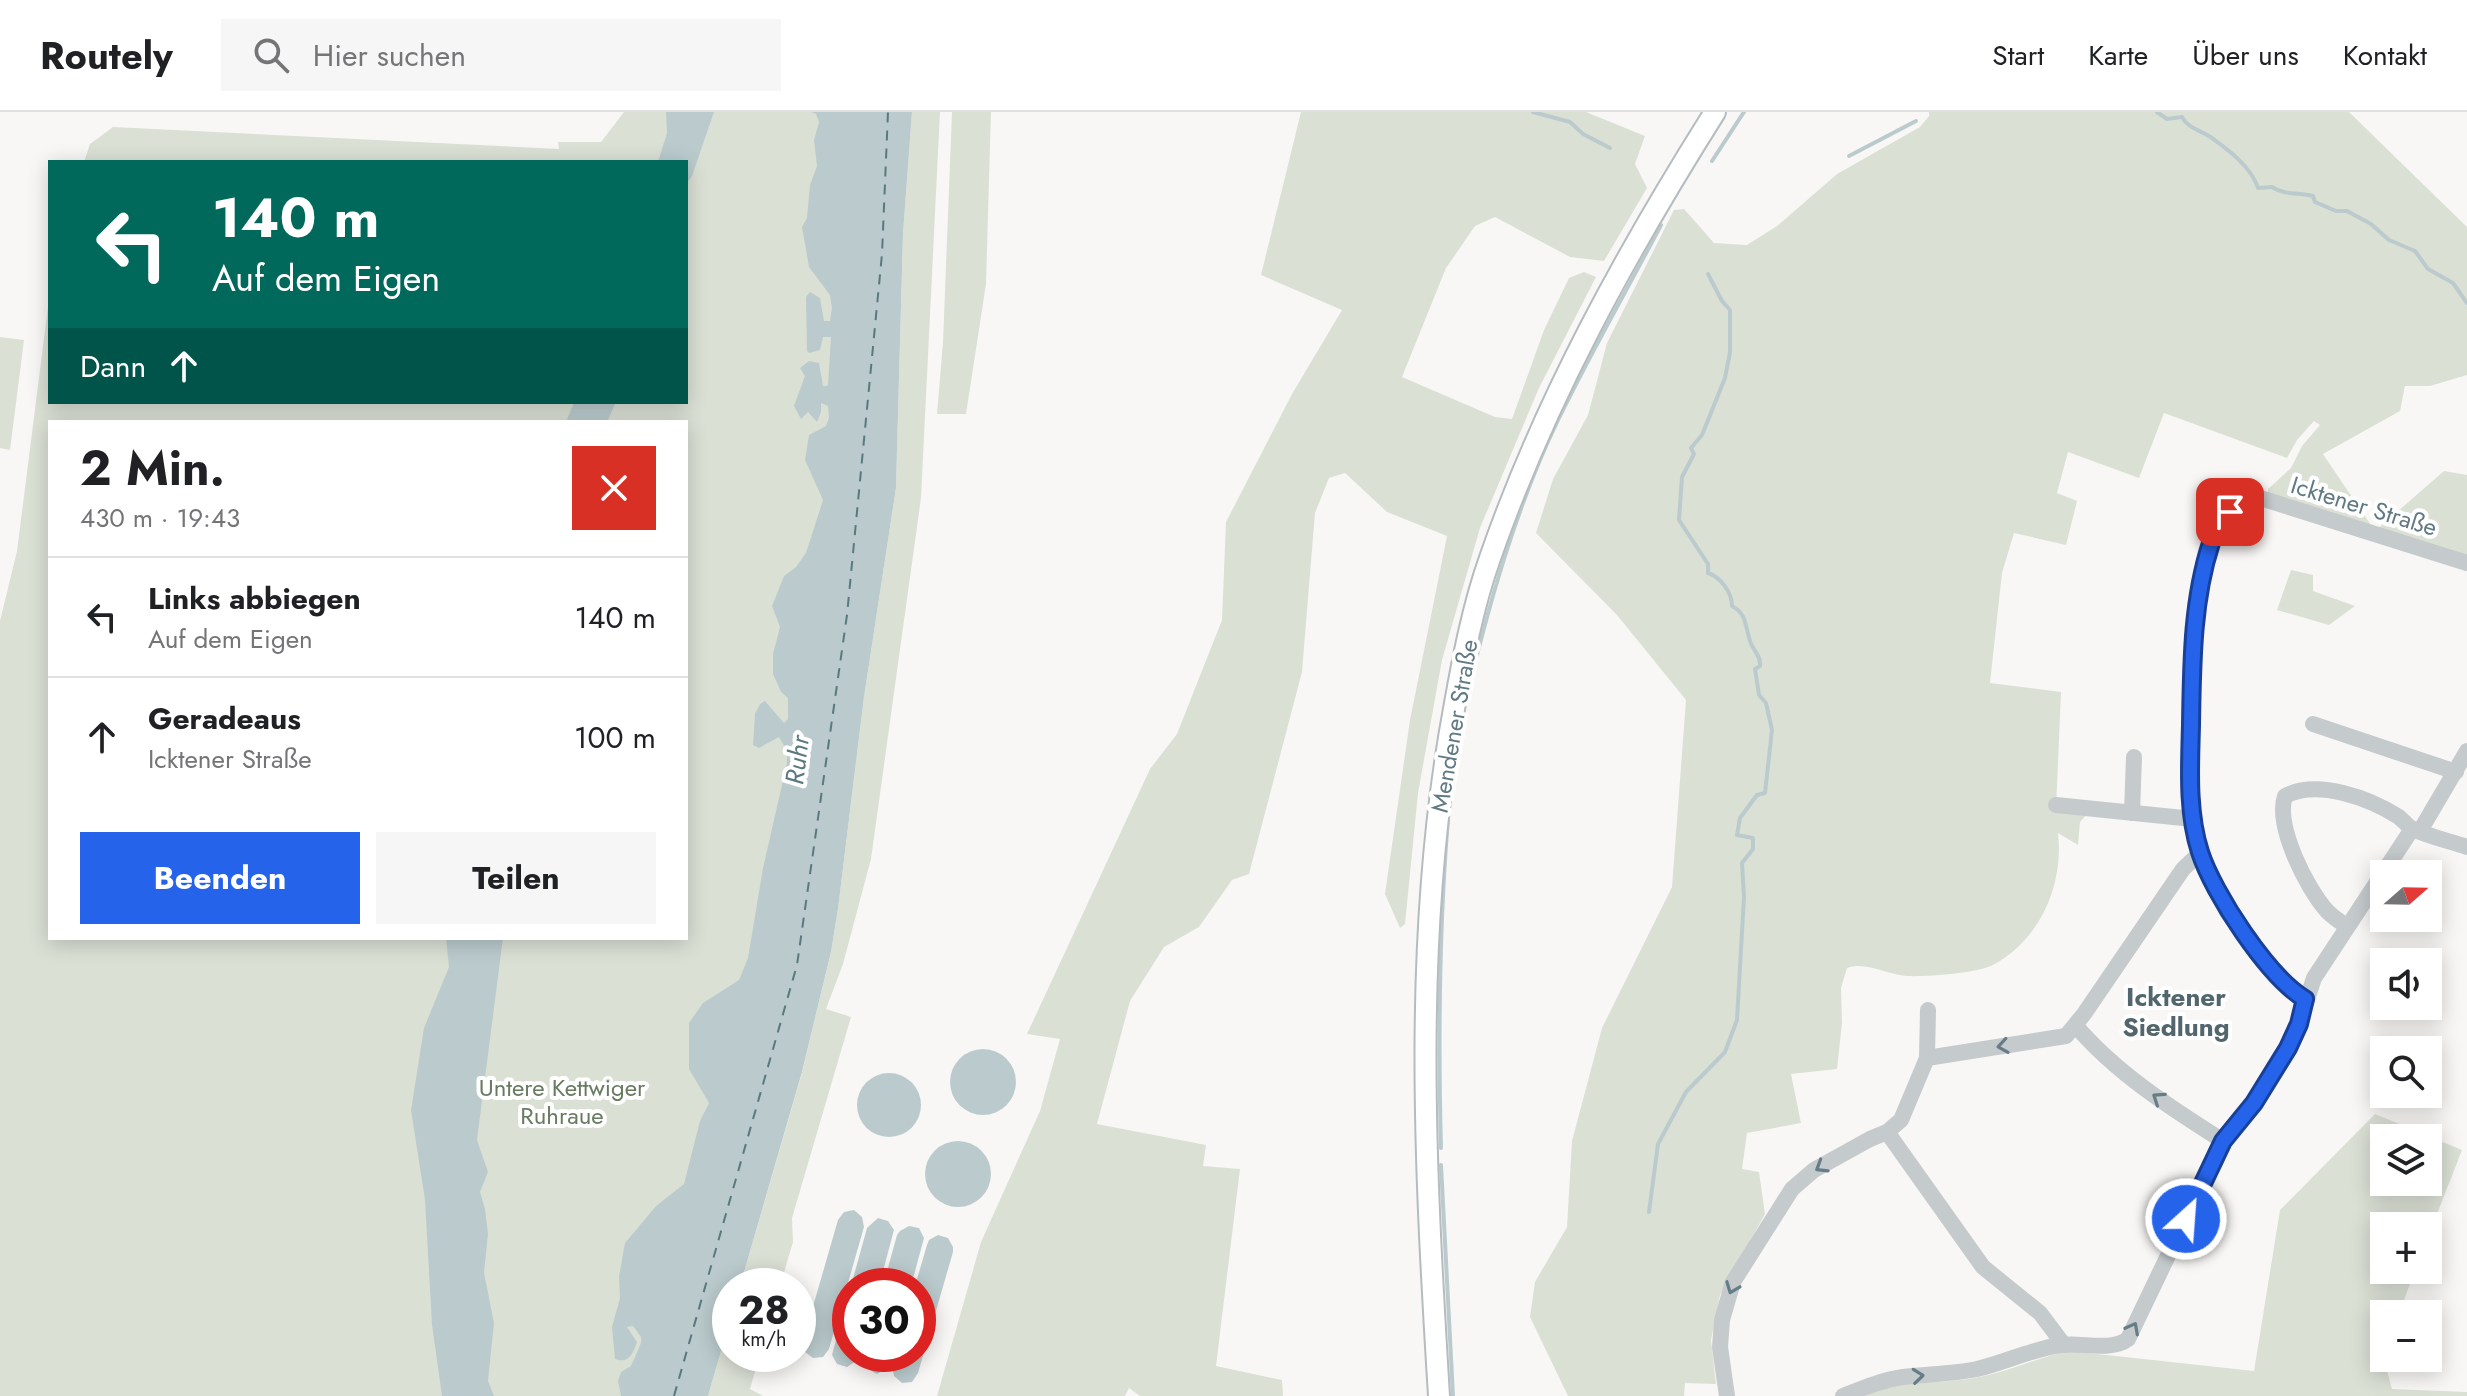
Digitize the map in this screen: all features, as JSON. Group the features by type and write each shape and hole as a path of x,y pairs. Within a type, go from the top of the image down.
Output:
{"main road":[{"name":"Mendener Straße","path":"1439,1396 1426,1077 1427,953 1443,764 1463,656 1489,560 1535,442 1576,354 1652,215 1715,112"}],"street":[{"name":"Icktener Straße","path":"2305,999 2284,983 2248,940 2200,853 2193,819 2190,777 2193,636 2211,544 2218,527 2230,512 2251,495 2467,563"},
{"path":"2313,724 2456,772"},
{"path":"1843,1396 1900,1377 1975,1370 2040,1349 2064,1345 2121,1344 2128,1339 2223,1141 2268,1083 2297,1028 2314,978 2456,772 2467,751"},
{"path":"2132,813 2134,757"},
{"path":"2347,926 2320,902 2297,863 2282,805 2285,796 2315,789 2333,792 2386,810 2416,830 2467,847"},
{"path":"2056,805 2193,819"},
{"path":"1927,1058 2066,1036 2076,1026 2183,869 2200,853"},
{"path":"1727,1396 1720,1347 1722,1320 1733,1282 1792,1189 1814,1170 1887,1132 1901,1120 1927,1058 1928,1010"},
{"path":"2076,1026 2104,1056 2148,1091 2223,1141"},
{"path":"1887,1132 1983,1267 2040,1313 2064,1345"}],"green space":[{"name":"Untere Kettwiger Ruhraue","path":"624,112 873,112 824,726 644,1396 0,1396 0,621 17,551 48,307 48,404 688,404 688,160 85,160 90,144 113,127 559,149 558,142 601,142"},
{"path":"912,112 940,112 921,498 871,859 843,964 826,1009 851,1017 792,1218 793,1242 785,1268 745,1268 802,1073 838,909 864,697 896,488 903,234"},
{"path":"952,112 991,112 986,284 966,414 937,414 943,342"},
{"path":"1301,112 1586,112 1645,136 1635,164 1647,188 1604,261 1570,257 1495,217 1475,226 1446,268 1402,377 1495,417 1512,419 1544,330 1569,278 1584,272 1596,277 1539,388 1480,528 1442,660 1418,793 1405,924 1400,928 1385,894 1410,720 1447,536 1387,512 1345,473 1329,478 1315,513 1302,672 1249,874 1232,880 1199,927 1164,947 1130,1001 1097,1124 1206,1145 1203,1166 1240,1169 1216,1366 1282,1380 1283,1396 1140,1396 1129,1388 1125,1396 937,1396 981,1242 1040,1111 1060,1039 1027,1034 1150,769 1177,734 1222,620 1226,522 1292,394 1342,310 1261,275"},
{"path":"1929,112 2349,112 2467,227 2467,375 2430,386 2405,386 2400,411 2323,454 2374,529 2268,495 2268,489 2291,468 2302,446 2320,425 2314,421 2297,440 2287,458 2164,413 2139,478 2068,452 2057,493 2077,501 2066,545 2014,533 2002,573 1990,683 2061,692 2056,810 2088,813 2080,822 2078,845 2058,833 2057,872 2036,926 2010,954 1986,968 1916,976 1862,966 1847,968 1841,988 1842,1023 1837,1069 1791,1074 1801,1123 1747,1133 1742,1169 1759,1172 1765,1214 1720,1295 1711,1340 1716,1384 1685,1383 1684,1396 1568,1396 1530,1317 1535,1282 1567,1227 1572,1141 1602,1028 1672,887 1686,700 1617,615 1536,533 1553,479 1588,415 1607,343 1674,210 1684,209 1714,243 1747,245 1777,226 1837,174 1920,127"},
{"path":"0,337 24,340 10,450 0,448"},
{"path":"2444,471 2467,475 2467,559 2376,530"},
{"path":"2291,570 2313,575 2313,591 2355,606 2329,625 2277,610"},
{"path":"2375,1114 2399,1124 2370,1124 2370,1196 2442,1196 2442,1142 2462,1150 2438,1212 2370,1212 2370,1284 2410,1284 2404,1300 2370,1300 2370,1372 2387,1372 2392,1389 2467,1392 2467,1396 1864,1396 1905,1384 1986,1376 2070,1351 2254,1371 2280,1210"},
{"path":"715,1372 755,1372 750,1389 763,1396 708,1396"}],"water":[{"path":"666,112 714,112 688,181 688,160 659,160 667,133"},
{"name":"Ruhr","path":"811,112 912,112 903,234 896,488 864,697 838,909 831,952 802,1072 745,1268 712,1268 712,1372 715,1372 708,1396 621,1396 618,1381 621,1372 631,1366 641,1343 641,1337 633,1326 627,1327 637,1342 627,1359 615,1359 612,1327 620,1298 619,1276 625,1243 656,1206 684,1184 700,1121 709,1103 689,1069 689,1023 703,1003 739,980 748,958 763,868 787,763 787,751 779,737 759,748 753,745 755,714 760,704 765,701 784,723 788,719 788,698 781,692 773,674 773,654 780,627 772,606 784,576 796,567 806,553 823,500 805,460 809,435 826,426 828,406 821,403 817,422 808,412 801,419 794,406 805,376 800,368 809,361 819,363 823,386 828,385 831,337 823,337 820,350 807,351 806,297 810,292 820,298 824,321 830,321 832,308 830,295 809,267 802,227 807,218 810,185 817,166 814,140 819,122 816,114"},
{"path":"573,404 615,404 608,420 567,420"},
{"path":"446,940 503,940 477,1140 488,1172 480,1192 488,1234 484,1273 494,1323 488,1381 494,1396 442,1396 432,1325 425,1200 411,1110 424,1028 449,967"},
{"path":"983,1049 1006,1059 1016,1082 1006,1105 983,1115 960,1105 950,1082 960,1059"},
{"path":"889,1073 901,1075 912,1082 919,1093 919,1117 912,1128 901,1135 889,1137 877,1135 866,1128 859,1117 857,1105 859,1093 866,1082 877,1075"},
{"path":"958,1141 971,1143 986,1156 991,1174 989,1187 976,1202 958,1207 945,1205 930,1192 925,1174 927,1161 940,1146"},
{"path":"854,1210 862,1217 864,1227 852,1268 832,1268 832,1339 823,1357 816,1358 816,1296 838,1220 844,1212"},
{"path":"878,1218 888,1221 894,1230 884,1268 856,1268 867,1228"},
{"path":"909,1226 919,1228 924,1238 916,1268 888,1268 900,1231"},
{"path":"938,1235 948,1238 953,1247 936,1311 936,1268 920,1268 929,1240"},
{"path":"893,1372 918,1372 912,1382 902,1383"}],"waterway":[{"path":"1533,112 1570,122 1583,134 1610,148"},
{"path":"1712,161 1744,112"},
{"path":"2157,112 2167,119 2182,117 2209,136 2244,165 2258,188 2272,187 2282,192 2313,196 2315,202 2336,211 2347,211 2371,224 2389,240 2415,251 2428,269 2453,283 2467,303"},
{"path":"1849,156 1916,121"},
{"path":"1465,704 1504,559 1529,488 1558,420 1661,225"},
{"path":"1649,1212 1658,1144 1686,1092 1725,1052 1737,1020 1744,897 1742,863 1753,849 1753,838 1737,835 1740,818 1757,795 1765,793 1772,730 1766,703 1759,695 1755,669 1760,666 1759,659 1743,617 1732,606 1725,586 1708,573 1708,564 1679,520 1682,477 1694,454 1691,448 1702,435 1725,378 1730,352 1730,310 1708,274"},
{"path":"1441,1148 1440,984 1448,819"},
{"path":"1441,1165 1453,1396"}],"ferry route":[{"path":"674,1396 797,965 847,615 882,254 888,112"}],"district":[{"name":"Icktener Siedlung","path":"2176,1012"}],"route":[{"path":"2186,1219 2223,1141 2245,1116 2288,1048 2299,1024 2305,999 2272,970 2236,921 2200,853 2193,819 2190,777 2193,636 2211,544 2218,527 2230,512"}]}
